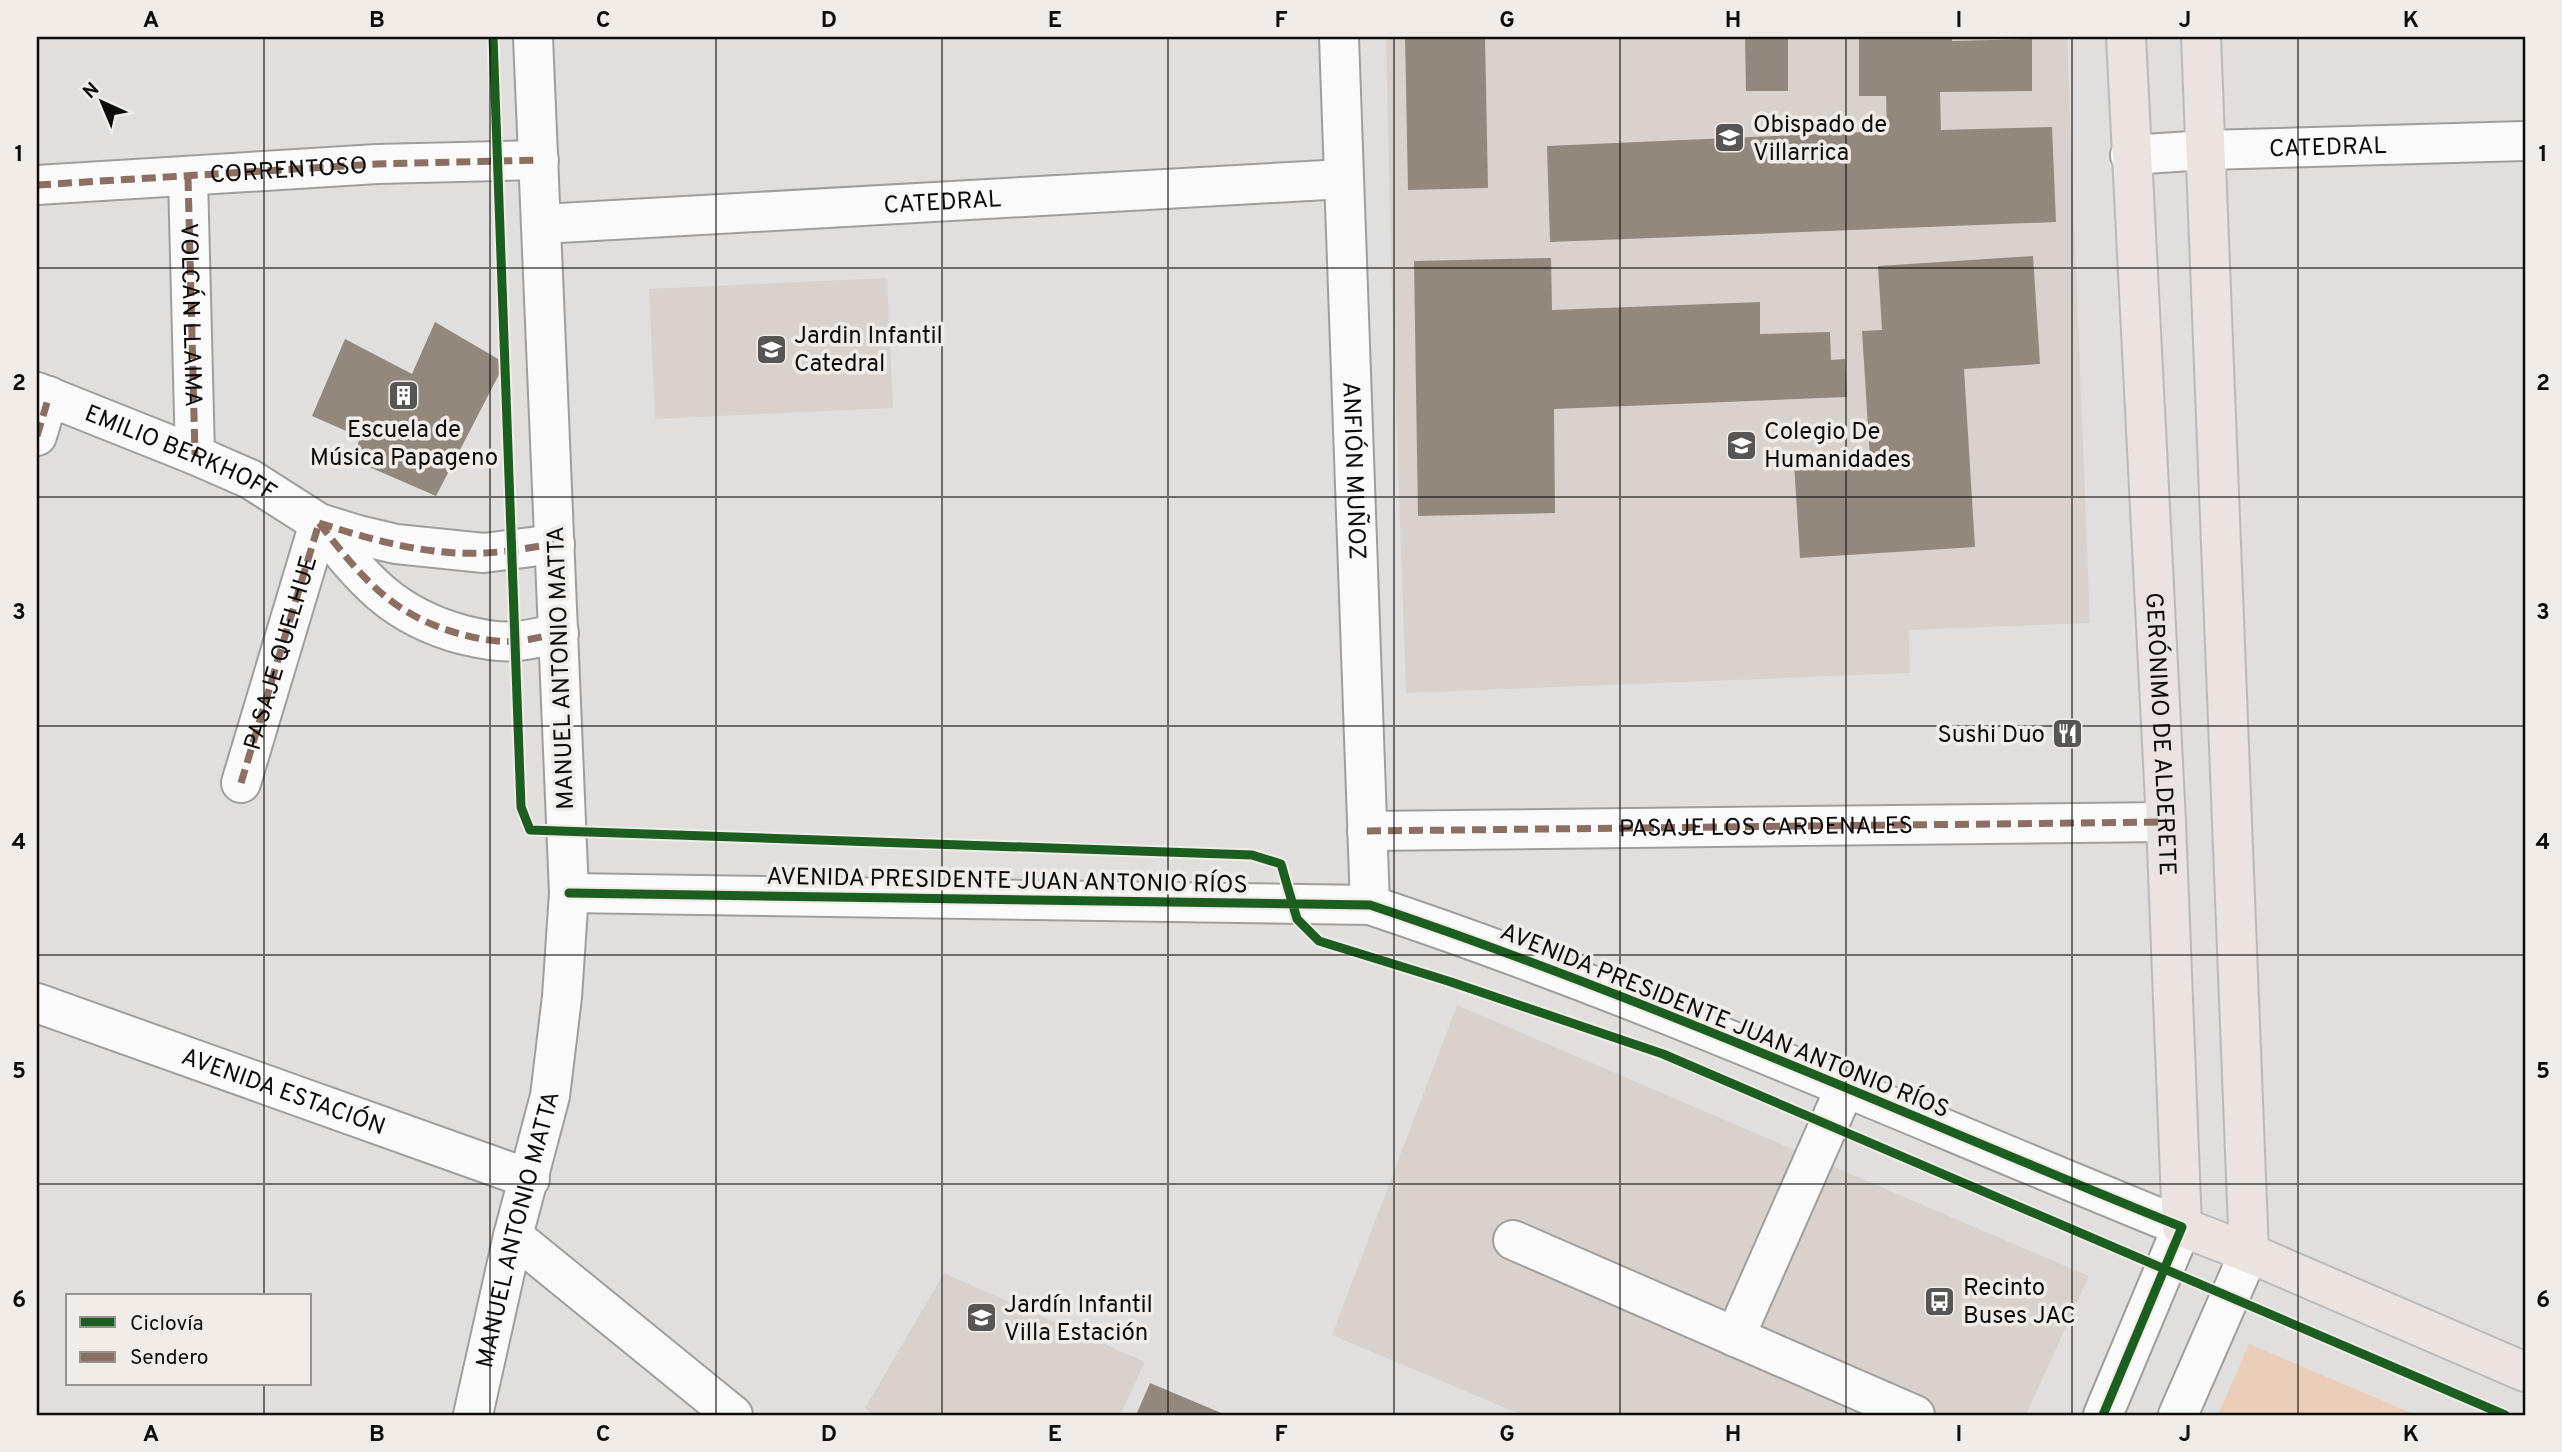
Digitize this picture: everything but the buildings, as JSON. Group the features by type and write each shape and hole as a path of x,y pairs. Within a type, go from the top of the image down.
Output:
{"main road":[{"name":"GERÓNIMO DE ALDERETE","path":"2126,37 2166,822 2182,1227"},
{"path":"2201,37 2249,1253"},
{"name":"AVENIDA PRESIDENTE JUAN ANTONIO RÍOS","path":"2182,1227 2525,1371"}],"street":[{"name":"MANUEL ANTONIO MATTA","path":"473,1415 513,1236 550,1096 562,997 569,893 533,37"},
{"name":"ANFIÓN MUÑOZ","path":"1339,37 1370,905"},
{"name":"CATEDRAL","path":"2130,155 2206,150 2525,141"},
{"name":"CORRENTOSO","path":"37,185 349,167 540,160"},
{"name":"VOLCÁN LLAIMA","path":"188,177 195,455"},
{"name":"CATEDRAL","path":"542,224 1344,178"},
{"path":"37,436 43,394"},
{"name":"EMILIO BERKHOFF","path":"43,394 250,480 319,523 383,541 436,550 484,553 555,544"},
{"name":"EMILIO BERKHOFF","path":"319,523 360,576 385,598 412,616 443,630 478,639 515,642 559,633"},
{"name":"PASAJE QUELHUE","path":"241,783 319,523"},
{"name":"PASAJE LOS CARDENALES","path":"1367,831 2166,822"},
{"name":"AVENIDA PRESIDENTE JUAN ANTONIO RÍOS","path":"569,893 1370,905 1587,982 2182,1227"},
{"name":"AVENIDA ESTACIÓN","path":"37,1003 530,1179"},
{"path":"1735,1337 1845,1088"},
{"name":"GERÓNIMO DE ALDERETE","path":"2103,1415 2182,1227"},
{"path":"513,1236 733,1415"},
{"path":"1513,1240 1915,1415"},
{"path":"2178,1415 2249,1253"}],"shaded area":[{"name":"Colegio De Humanidades","path":"1386,37 2067,37 2090,623 1909,630 1910,673 1406,693"},
{"name":"Jardin Infantil Catedral","path":"887,278 893,408 655,419 649,289"},
{"path":"1457,1005 2089,1276 2026,1415 1522,1415 1332,1335"},
{"name":"Jardín Infantil Villa Estación","path":"944,1273 1145,1362 1120,1415 874,1415 865,1408"},
{"path":"2249,1344 2416,1415 2218,1415"}],"marked path":[{"path":"37,185 377,164 539,160"},
{"path":"188,177 195,455"},
{"path":"37,436 49,396"},
{"path":"319,523 365,578 398,606 417,617 464,635 497,641 522,640 559,633"},
{"path":"319,523 380,541 443,552 494,552 555,544"},
{"path":"241,783 319,523"},
{"path":"1367,831 2166,822"}],"cycle path":[{"path":"493,37 521,807 530,830 1252,855 1281,864 1297,919 1319,941 1448,981 1663,1054 2505,1415"},
{"path":"569,893 1370,905 1473,941 1677,1019 2182,1227 2103,1415"}],"place":[{"name":"Obispado de Villarrica","path":"1730,138"},
{"name":"Jardin Infantil Catedral","path":"771,349"},
{"name":"Escuela de Música Papageno","path":"404,395"},
{"name":"Colegio De Humanidades","path":"1741,445"},
{"name":"Sushi Duo","path":"2068,734"},
{"name":"Recinto Buses JAC","path":"1940,1301"},
{"name":"Jardín Infantil Villa Estación","path":"981,1318"}]}
